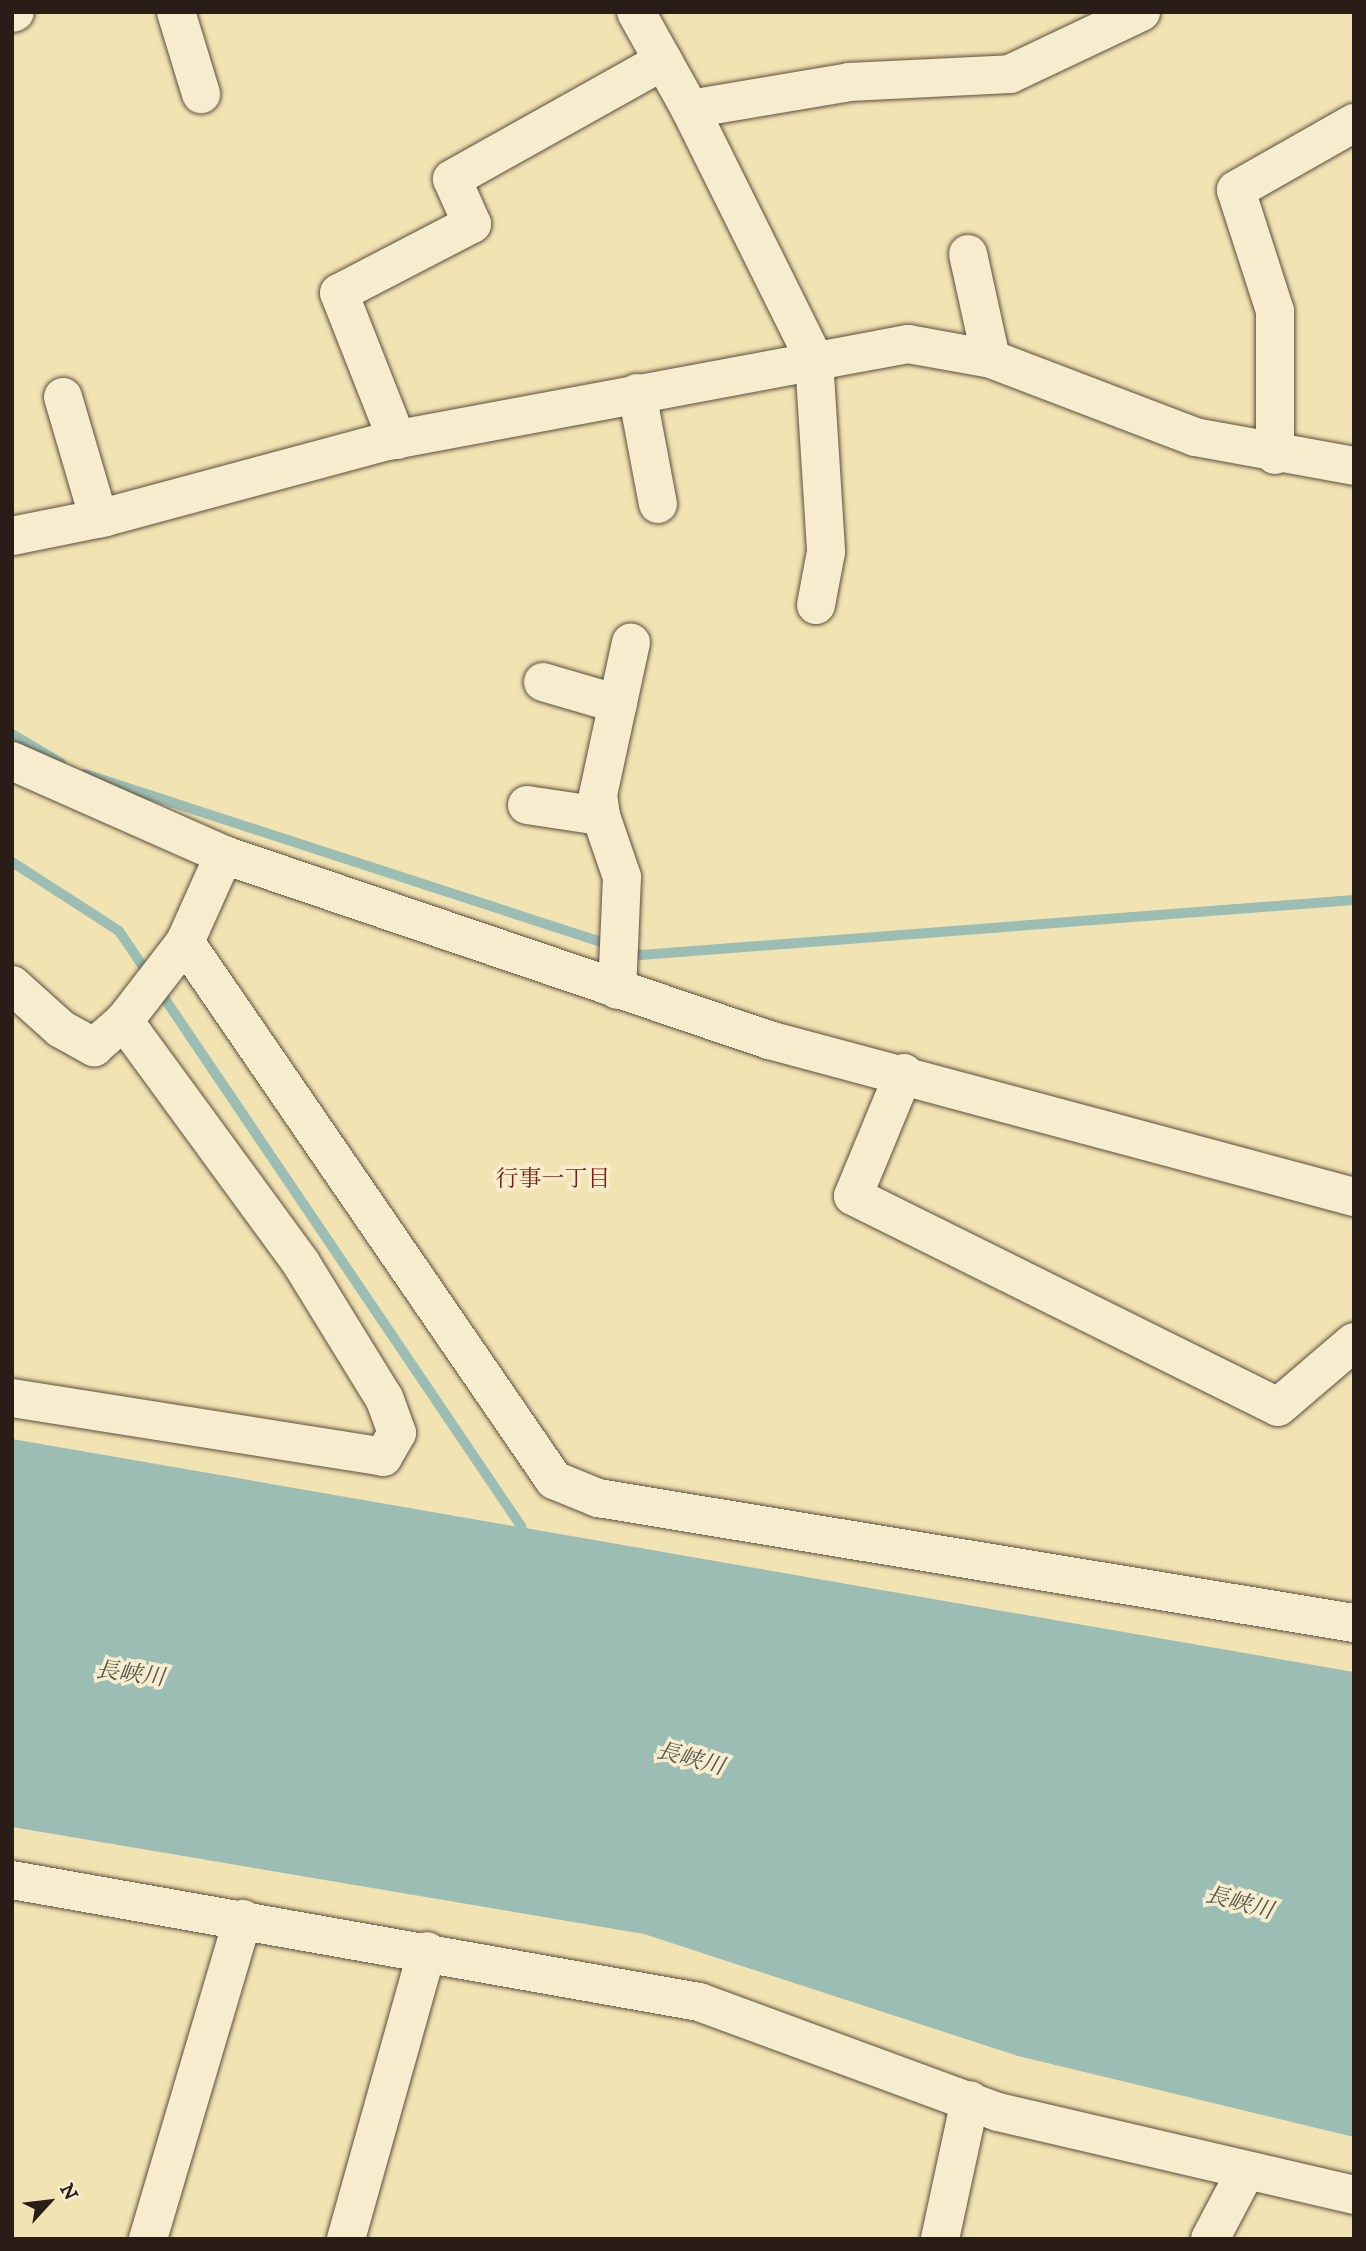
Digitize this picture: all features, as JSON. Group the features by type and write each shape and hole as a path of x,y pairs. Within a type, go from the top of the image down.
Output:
{"street":[{"path":"176,12 201,94"},
{"path":"636,12 690,109 814,359 826,552 816,605"},
{"path":"690,109 849,82 1010,74 1082,26 1141,12"},
{"path":"397,440 339,293 472,224 452,179 663,61"},
{"path":"1275,455 1275,311 1236,190 1354,123"},
{"path":"968,254 991,359"},
{"path":"12,536 99,519 397,440 814,359 908,344 991,359 1195,437 1275,455 1354,466"},
{"path":"637,393 658,503"},
{"path":"63,397 99,519"},
{"path":"617,990 622,877 601,816 598,795 631,643"},
{"path":"543,682 618,704"},
{"path":"12,761 224,855 769,1040 904,1073 1354,1197"},
{"path":"527,805 601,816"},
{"path":"12,985 61,1029 94,1047 124,1021 178,951 224,855"},
{"path":"178,951 554,1480 598,1498 1354,1623"},
{"path":"12,1398 383,1457 397,1433 384,1398 301,1264 124,1021"},
{"path":"904,1073 853,1196 1278,1407 1354,1342"},
{"path":"12,1880 427,1951 699,2002 998,2112 1354,2195"},
{"path":"148,2239 243,1919"},
{"path":"346,2239 427,1951"},
{"path":"940,2239 970,2100"},
{"path":"1210,2239 1246,2171"}],"water":[{"name":"長峡川","path":"12,1439 1354,1672 1354,2137 1018,2056 644,1934 12,1827"}],"waterway":[{"path":"12,734 61,763"},
{"path":"85,774 641,955 1354,900"},
{"path":"12,862 119,931 521,1526 525,1542"}],"district":[{"name":"行事一丁目","path":"553,1180"}]}
